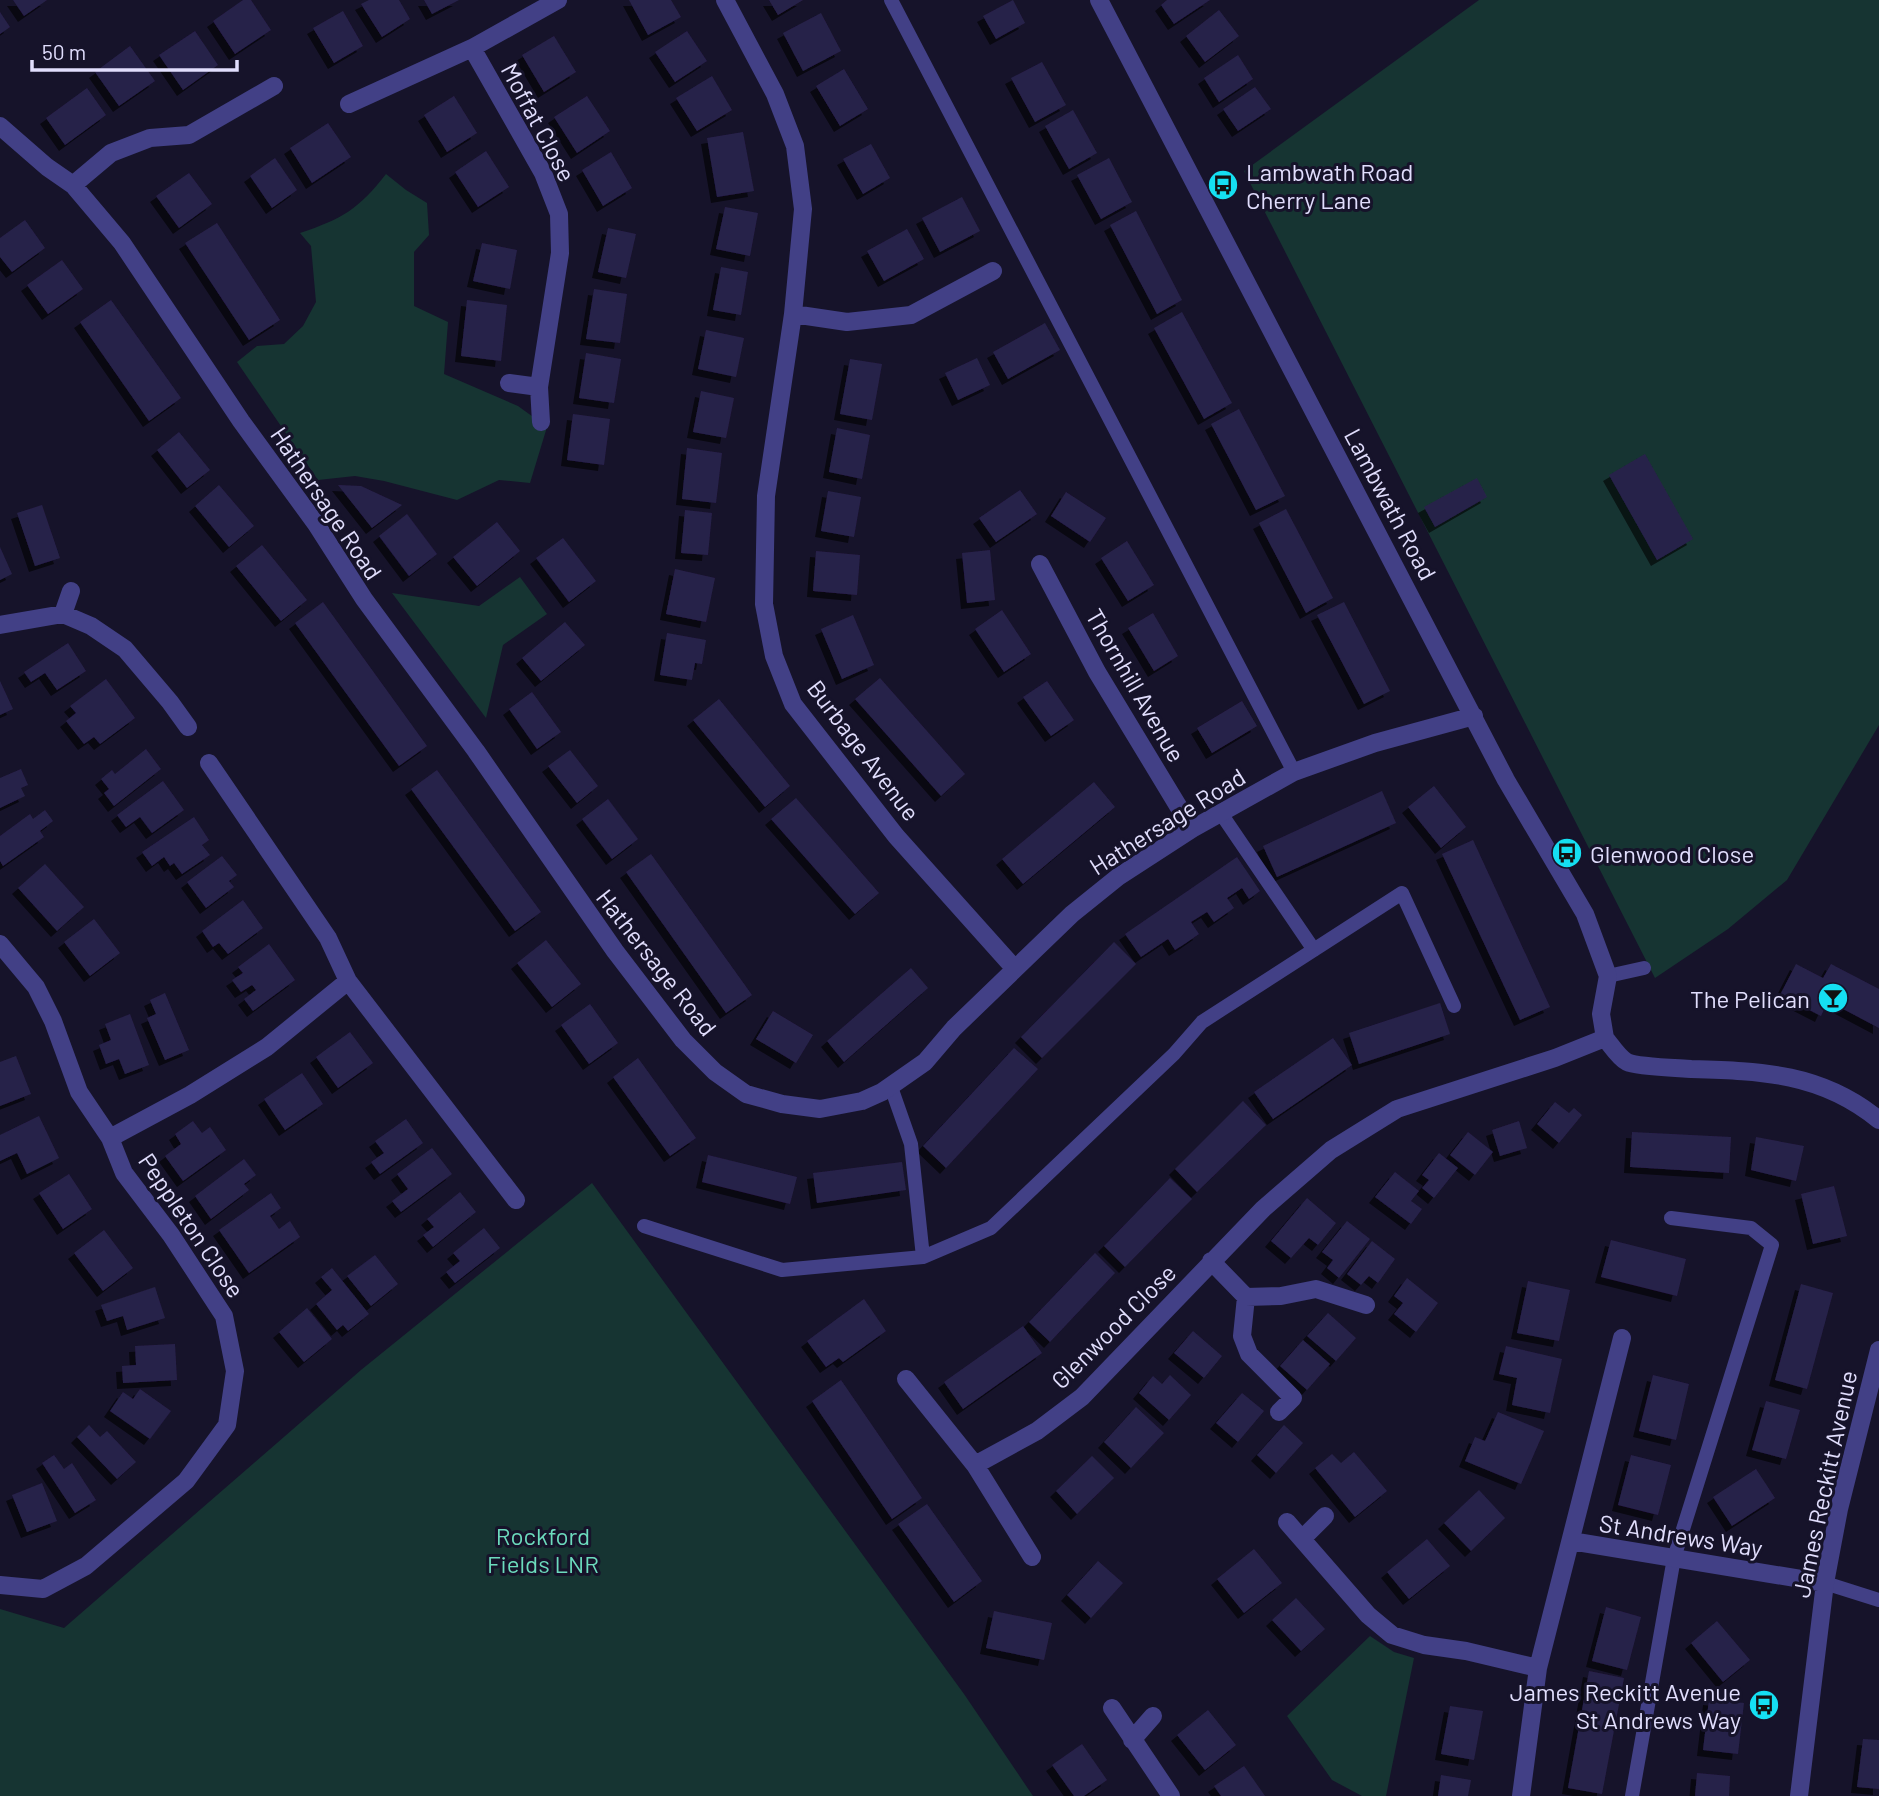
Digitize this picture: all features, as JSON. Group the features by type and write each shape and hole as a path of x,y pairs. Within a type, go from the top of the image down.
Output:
{"street":[{"name":"Moffat Close","path":"349,104 472,48 558,0"},
{"name":"Burbage Avenue","path":"725,0 775,94 795,146 803,209 793,314 766,496 765,604 774,656 793,704 896,836 1015,968"},
{"name":"Lambwath Road","path":"1099,0 1506,780 1585,914 1608,976"},
{"name":"Moffat Close","path":"472,48 543,173 559,214 560,253 539,387 541,422"},
{"path":"73,185 111,153 150,138 189,135 274,86"},
{"name":"Hathersage Road","path":"0,126 47,167 73,185 122,243 241,421 316,524 364,600 476,751 615,951 683,1040 715,1072 746,1094 782,1104 820,1109 862,1101 891,1087 925,1062 954,1028 1072,914 1118,877 1192,829 1294,772 1375,743 1474,716"},
{"path":"793,314 847,322 911,315 993,271"},
{"path":"509,383 539,387"},
{"name":"Thornhill Avenue","path":"1040,565 1097,672 1192,829"},
{"path":"63,614 71,591"},
{"path":"0,625 63,614 91,626 124,649 188,727"},
{"path":"209,762 328,937 348,981 516,1200"},
{"name":"Peppleton Close","path":"0,944 36,987 53,1021 79,1092 110,1138 124,1173 171,1235 224,1317 235,1371 227,1425 186,1481 86,1566 43,1589 0,1585"},
{"path":"1608,976 1601,1014 1605,1038 1627,1062 1675,1068 1752,1071 1801,1079 1837,1091 1875,1117"},
{"name":"Peppleton Close","path":"110,1138 190,1095 267,1047 348,981"},
{"name":"Glenwood Close","path":"975,1465 1037,1431 1082,1397 1263,1209 1331,1150 1397,1109 1555,1058 1605,1038"},
{"name":"Glenwood Close","path":"1211,1261 1246,1297"},
{"path":"1279,1412 1293,1398 1249,1354 1241,1336 1246,1297 1282,1296 1316,1289 1366,1305"},
{"name":"St Andrews Way","path":"1521,1796 1538,1668 1622,1338"},
{"name":"James Reckitt Avenue","path":"1799,1796 1825,1583 1839,1509 1879,1350"},
{"path":"906,1379 975,1465 1032,1557"},
{"path":"1302,1539 1325,1516"},
{"path":"1287,1522 1368,1615 1392,1635 1424,1645 1466,1651 1538,1668"},
{"name":"St Andrews Way","path":"1572,1541 1825,1583"},
{"path":"1112,1708 1171,1796"},
{"path":"1132,1740 1153,1717"}],"lane":[{"path":"891,0 1294,772"},
{"path":"1220,812 1314,950"},
{"path":"644,1226 782,1270 923,1257 991,1228 1174,1054 1202,1022 1402,892 1454,1006"},
{"path":"1608,976 1644,968"},
{"path":"891,1087 911,1144 923,1257"},
{"path":"1632,1796 1674,1558 1772,1245 1751,1228 1671,1218"},
{"path":"1825,1583 1879,1600"}],"green space":[{"path":"1479,0 1879,0 1879,725 1787,880 1728,929 1655,978 1244,171"},
{"path":"386,174 427,203 429,235 414,252 414,306 448,322 444,374 518,406 547,427 530,483 499,480 457,500 355,476 318,480 237,362 257,346 284,344 303,326 316,302 311,246 300,233 349,211 367,196"},
{"path":"520,577 547,614 503,645 486,718 392,593 479,606"},
{"name":"Rockford Fields LNR","path":"592,1183 964,1694 1033,1796 0,1796 0,1609 64,1628 361,1370"},
{"path":"1370,1636 1394,1652 1414,1658 1386,1796 1362,1796 1332,1780 1287,1716"}],"building":[{"path":"13,0 47,0 24,16"},
{"path":"243,0 251,0 271,30 235,54 213,21"},
{"path":"369,0 399,0 410,19 382,37 361,4"},
{"path":"424,0 459,0 432,14"},
{"path":"629,0 671,0 681,17 648,35"},
{"path":"769,0 803,0 778,15"},
{"path":"1013,0 1025,23 996,39 983,16"},
{"path":"1167,0 1210,0 1174,24 1161,5"},
{"path":"1219,10 1239,36 1205,62 1186,36"},
{"path":"343,11 363,46 334,63 313,28"},
{"path":"0,12 10,27 0,34"},
{"path":"821,13 841,51 803,71 783,33"},
{"path":"195,31 218,65 183,90 159,55"},
{"path":"687,31 707,61 675,82 655,52"},
{"path":"554,36 576,72 544,92 522,55"},
{"path":"130,46 155,81 119,106 95,72"},
{"path":"1238,55 1253,79 1219,102 1204,78"},
{"path":"1042,62 1066,105 1035,122 1011,78"},
{"path":"844,69 868,109 840,126 816,86"},
{"path":"712,76 732,110 697,131 676,98"},
{"path":"1255,87 1271,109 1238,131 1223,109"},
{"path":"87,88 106,115 65,145 46,118"},
{"path":"454,96 477,133 447,152 424,115"},
{"path":"587,96 610,131 577,153 554,117"},
{"path":"1073,110 1097,153 1069,169 1045,126"},
{"path":"328,123 351,157 312,183 290,148"},
{"path":"743,132 754,191 717,197 707,138"},
{"path":"871,144 890,178 863,194 843,159"},
{"path":"486,151 509,187 478,207 455,172"},
{"path":"611,152 632,188 603,206 582,170"},
{"path":"275,158 297,190 272,208 250,176"},
{"path":"1109,158 1132,202 1101,219 1077,175"},
{"path":"189,173 212,204 179,228 156,196"},
{"path":"962,197 980,231 940,252 922,218"},
{"path":"725,207 758,213 750,256 716,249"},
{"path":"1136,211 1182,300 1157,314 1110,225"},
{"path":"25,220 45,248 12,272 0,257 0,238"},
{"path":"217,223 280,320 249,340 185,243"},
{"path":"608,228 636,234 626,278 598,272"},
{"path":"907,229 924,259 884,281 867,251"},
{"path":"482,243 517,250 510,289 473,281"},
{"path":"62,260 83,289 48,314 27,285"},
{"path":"721,267 748,272 741,315 713,310"},
{"path":"594,289 627,294 620,343 586,339"},
{"path":"111,300 181,398 149,421 80,322"},
{"path":"467,300 507,305 501,361 461,356"},
{"path":"1182,312 1232,403 1204,419 1154,328"},
{"path":"1045,323 1060,350 1008,379 993,352"},
{"path":"706,330 744,338 736,377 698,369"},
{"path":"586,353 621,359 614,403 579,398"},
{"path":"977,358 990,385 958,400 945,373"},
{"path":"850,359 882,364 872,420 840,414"},
{"path":"701,391 734,398 726,438 693,432"},
{"path":"1239,409 1285,496 1256,510 1211,424"},
{"path":"573,414 610,419 604,465 567,460"},
{"path":"837,428 870,435 862,479 829,472"},
{"path":"179,432 210,470 187,488 157,450"},
{"path":"687,448 722,453 716,503 682,499"},
{"path":"1645,454 1693,539 1657,560 1609,475"},
{"path":"1477,478 1487,497 1435,527 1424,507"},
{"path":"219,485 254,526 229,547 195,506"},
{"path":"338,485 361,486 402,505 372,528"},
{"path":"1020,490 1037,514 996,542 979,518"},
{"path":"828,491 861,497 854,537 821,531"},
{"path":"1066,492 1106,518 1090,542 1051,516"},
{"path":"42,505 60,558 35,566 17,513"},
{"path":"1286,509 1333,598 1306,613 1259,523"},
{"path":"685,510 712,513 708,555 681,553"},
{"path":"407,514 437,554 409,576 379,536"},
{"path":"497,522 520,551 477,586 453,557"},
{"path":"563,538 596,581 569,602 536,558"},
{"path":"1127,541 1154,585 1128,601 1101,558"},
{"path":"262,545 307,600 281,621 236,566"},
{"path":"0,547 12,574 0,580"},
{"path":"990,550 995,600 967,603 962,553"},
{"path":"816,551 860,555 857,595 813,591"},
{"path":"675,569 715,578 706,622 666,614"},
{"path":"323,602 427,746 399,766 295,623"},
{"path":"1344,602 1390,691 1364,704 1317,615"},
{"path":"1002,610 1031,654 1004,672 975,629"},
{"path":"1153,613 1178,656 1154,671 1128,628"},
{"path":"853,615 874,665 842,679 821,629"},
{"path":"565,622 585,645 541,681 522,658"},
{"path":"667,633 706,640 702,664 695,663 692,680 660,675"},
{"path":"68,643 86,671 57,690 45,673 31,682 24,672"},
{"path":"880,678 965,774 941,796 855,699"},
{"path":"106,679 135,718 100,744 94,737 84,744 66,721 76,713 70,706"},
{"path":"0,681 13,709 0,715"},
{"path":"1047,681 1074,720 1051,736 1023,697"},
{"path":"532,692 561,732 537,749 509,709"},
{"path":"719,699 790,786 765,807 693,720"},
{"path":"1242,701 1257,726 1212,753 1197,728"},
{"path":"146,749 161,769 114,806 104,793 109,789 101,779 112,770 115,774"},
{"path":"570,750 598,786 577,803 548,766"},
{"path":"21,769 28,785 21,788 25,796 0,808 0,778"},
{"path":"437,770 541,912 515,931 411,789"},
{"path":"163,781 184,810 152,833 140,817 126,827 117,815"},
{"path":"1094,782 1115,807 1023,884 1002,859"},
{"path":"1434,786 1466,827 1441,848 1408,807"},
{"path":"1382,791 1396,823 1277,877 1263,846"},
{"path":"796,798 879,893 855,914 771,819"},
{"path":"608,799 638,839 612,859 582,819"},
{"path":"45,810 53,821 40,831 44,837 3,866 0,861 0,836 30,814 33,819"},
{"path":"194,817 209,840 202,845 210,855 182,874 174,863 170,866 164,857 152,866 142,852"},
{"path":"1473,840 1550,1007 1520,1020 1442,854"},
{"path":"651,854 752,995 726,1013 626,872"},
{"path":"222,856 237,875 229,881 234,887 206,908 187,882"},
{"path":"1237,857 1260,891 1249,899 1242,888 1227,898 1234,908 1214,922 1207,912 1191,922 1199,934 1186,943 1175,950 1168,939 1141,957 1125,934"},
{"path":"45,864 84,907 57,931 18,888"},
{"path":"243,900 263,928 228,954 219,943 213,947 202,931"},
{"path":"94,919 120,953 90,976 64,942"},
{"path":"546,940 581,984 552,1007 517,963"},
{"path":"1114,942 1136,964 1042,1058 1021,1037"},
{"path":"269,944 295,980 253,1011 244,999 256,990 252,985 241,992 232,980 243,973 238,967"},
{"name":"The Pelican","path":"1796,964 1823,978 1831,964 1879,989 1879,1028 1828,1001 1821,1016 1780,995"},
{"path":"911,968 928,988 844,1062 827,1041"},
{"path":"165,993 189,1050 165,1060 147,1018 156,1014 150,1000"},
{"path":"1440,1003 1450,1034 1359,1064 1349,1033"},
{"path":"590,1004 618,1043 589,1064 561,1025"},
{"path":"773,1011 813,1035 796,1063 756,1039"},
{"path":"130,1014 149,1065 125,1074 119,1059 106,1064 99,1045 111,1040 105,1024"},
{"path":"350,1032 373,1063 338,1088 316,1057"},
{"path":"1333,1038 1352,1065 1273,1119 1254,1092"},
{"path":"1014,1048 1038,1069 946,1168 923,1146"},
{"path":"16,1056 31,1094 0,1106 0,1062"},
{"path":"638,1058 696,1138 670,1156 613,1077"},
{"path":"302,1073 323,1104 285,1130 264,1099"},
{"path":"1243,1101 1266,1125 1197,1192 1175,1169"},
{"path":"1555,1102 1569,1113 1574,1108 1582,1115 1559,1143 1537,1124"},
{"path":"39,1116 59,1158 27,1174 17,1153 0,1161 0,1135"},
{"path":"406,1119 423,1143 380,1174 371,1162 384,1153 375,1141"},
{"path":"193,1121 202,1133 210,1127 226,1150 183,1181 165,1156 181,1144 175,1134"},
{"path":"1519,1121 1527,1148 1500,1156 1492,1130"},
{"path":"1468,1132 1493,1152 1475,1175 1450,1155"},
{"path":"1632,1132 1731,1137 1729,1173 1630,1167"},
{"path":"1756,1137 1804,1146 1796,1181 1751,1170"},
{"path":"432,1148 452,1174 401,1212 392,1201 408,1189 397,1174"},
{"path":"1439,1153 1458,1168 1434,1198 1422,1188 1429,1180 1422,1175"},
{"path":"708,1155 797,1177 790,1204 702,1182"},
{"path":"244,1159 256,1175 244,1184 249,1190 211,1219 195,1196"},
{"path":"902,1162 906,1190 817,1203 813,1173"},
{"path":"1395,1172 1419,1191 1411,1201 1422,1209 1411,1224 1375,1197"},
{"path":"69,1174 92,1209 63,1229 39,1193"},
{"path":"1170,1178 1192,1199 1125,1267 1104,1246"},
{"path":"1834,1186 1847,1236 1813,1244 1801,1194"},
{"path":"460,1192 476,1212 433,1247 423,1235 434,1227 427,1219"},
{"path":"271,1193 281,1208 270,1216 279,1229 290,1221 300,1237 249,1273 219,1230"},
{"path":"1307,1198 1336,1223 1318,1245 1309,1238 1291,1258 1271,1241"},
{"path":"1347,1221 1370,1239 1339,1278 1327,1268 1333,1260 1322,1252"},
{"path":"484,1228 500,1248 455,1283 446,1272 460,1261 453,1253"},
{"path":"104,1230 133,1268 103,1291 74,1253"},
{"path":"1611,1240 1686,1259 1677,1296 1601,1277"},
{"path":"1372,1241 1395,1259 1378,1283 1369,1276 1361,1285 1347,1274"},
{"path":"1095,1253 1115,1273 1050,1342 1029,1322"},
{"path":"375,1255 398,1284 371,1306 347,1276"},
{"path":"332,1268 369,1314 348,1331 343,1325 337,1330 316,1304 332,1290 321,1277"},
{"path":"1407,1278 1438,1303 1416,1332 1394,1314 1403,1303 1394,1296"},
{"path":"1528,1281 1570,1290 1559,1341 1517,1333"},
{"path":"1801,1284 1833,1293 1807,1389 1775,1380"},
{"path":"155,1287 165,1318 127,1330 123,1316 107,1321 101,1305"},
{"path":"864,1299 886,1331 843,1362 839,1358 826,1367 807,1341"},
{"path":"307,1308 332,1339 304,1362 279,1332"},
{"path":"1328,1313 1356,1338 1336,1361 1307,1336"},
{"path":"1023,1326 1042,1353 963,1409 944,1382"},
{"path":"1193,1331 1222,1356 1204,1378 1174,1353"},
{"path":"1303,1340 1330,1364 1307,1390 1280,1366"},
{"path":"175,1344 177,1380 123,1383 122,1366 136,1365 135,1346"},
{"path":"1506,1346 1562,1359 1550,1413 1512,1405 1517,1378 1499,1374"},
{"path":"1170,1375 1191,1395 1169,1420 1139,1393 1153,1376 1162,1384"},
{"path":"1653,1375 1689,1384 1676,1440 1639,1431"},
{"path":"841,1380 922,1498 892,1519 812,1401"},
{"path":"140,1389 171,1411 150,1439 110,1411 123,1392 133,1399"},
{"path":"1242,1393 1264,1411 1238,1442 1216,1423"},
{"path":"1766,1401 1800,1410 1786,1459 1752,1450"},
{"path":"1136,1407 1164,1433 1131,1468 1104,1442"},
{"path":"1498,1412 1544,1431 1521,1484 1465,1461 1475,1437 1485,1441"},
{"path":"89,1425 100,1437 107,1431 136,1462 117,1479 77,1437"},
{"path":"1284,1425 1303,1443 1276,1473 1257,1455"},
{"path":"1354,1452 1387,1491 1355,1517 1315,1468 1332,1454 1341,1463"},
{"path":"54,1455 64,1469 72,1463 96,1500 75,1513 42,1463"},
{"path":"1631,1455 1671,1465 1658,1515 1618,1505"},
{"path":"1092,1456 1114,1478 1077,1514 1056,1491"},
{"path":"1756,1469 1775,1498 1732,1526 1713,1497"},
{"path":"42,1483 57,1521 27,1532 12,1495"},
{"path":"1479,1490 1505,1518 1471,1551 1444,1523"},
{"path":"927,1504 982,1581 954,1602 898,1524"},
{"path":"1427,1539 1450,1566 1409,1599 1387,1572"},
{"path":"1254,1549 1282,1583 1244,1613 1217,1579"},
{"path":"1098,1561 1123,1583 1091,1618 1067,1595"},
{"path":"1296,1598 1325,1629 1301,1651 1272,1620"},
{"path":"1606,1607 1641,1617 1627,1670 1592,1661"},
{"path":"994,1611 1052,1623 1044,1660 986,1648"},
{"path":"1717,1621 1750,1660 1723,1682 1691,1643"},
{"path":"1589,1671 1624,1678 1602,1794 1568,1788"},
{"path":"1709,1699 1744,1703 1738,1754 1703,1750"},
{"path":"1450,1706 1483,1711 1474,1760 1441,1754"},
{"path":"1208,1710 1236,1745 1205,1770 1177,1735"},
{"path":"1863,1739 1879,1740 1879,1789 1857,1787"},
{"path":"1082,1744 1107,1780 1084,1796 1074,1796 1052,1765"},
{"path":"1244,1766 1265,1796 1221,1796 1214,1786"},
{"path":"1697,1773 1730,1776 1729,1796 1695,1796"},
{"path":"1441,1775 1471,1780 1468,1796 1438,1796"}],"place":[{"name":"Lambwath Road Cherry Lane","path":"1223,185"},
{"name":"Glenwood Close","path":"1567,853"},
{"name":"The Pelican","path":"1833,998"},
{"name":"James Reckitt Avenue St Andrews Way","path":"1764,1705"}]}
